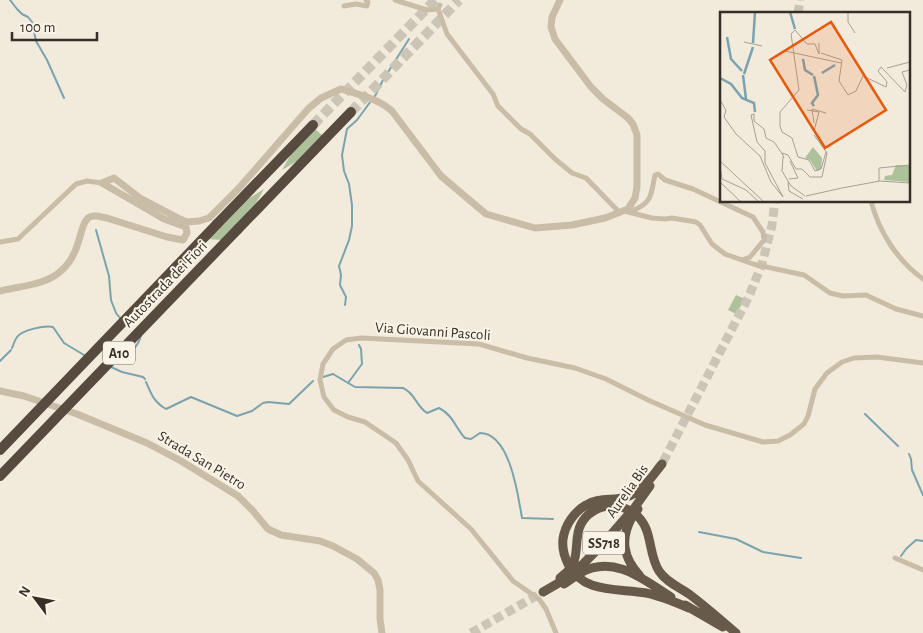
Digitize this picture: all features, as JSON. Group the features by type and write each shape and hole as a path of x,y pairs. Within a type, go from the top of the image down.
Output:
{"highway":[{"name":"Autostrada dei Fiori","path":"0,476 351,112"},
{"name":"Autostrada dei Fiori","path":"0,450 313,125"},
{"name":"Aurelia Bis","path":"546,591 562,581 576,569 630,516 663,463 635,494 628,497 600,499 591,502 578,511 566,528 563,551 568,564 574,574 586,583 598,587 648,594 689,608"},
{"path":"608,506 626,508 639,517 647,529 653,558 660,572 667,580 694,598 736,633 616,566 600,565 576,569 577,534 581,524 596,509 608,506"},
{"path":"630,516 624,546 627,558 642,577 663,592"}],"street":[{"path":"344,6 356,4 367,6 368,2 366,0"},
{"path":"395,0 427,10 439,7 447,34 493,94 498,106 520,129 530,134 555,159 572,173 586,178 624,211 652,218 682,219 698,223 717,249 725,254 752,264 804,275 830,293 843,296 866,295 896,309 923,316"},
{"path":"560,0 552,17 551,27 556,39 591,88 603,100 628,118 637,134 637,187 635,198 624,211"},
{"path":"102,183 114,178 140,198 180,220 187,222 209,218 239,188 308,108 321,98 341,89 376,99 392,111 441,176 486,214 535,228 572,225 634,210 647,202 653,192 655,175 658,174 673,183 693,189 720,201"},
{"path":"0,242 18,239 76,184 88,181 102,183 164,219 186,228 188,233 183,240 179,240 98,216 90,217 85,222 70,261 62,270 52,278 0,291"},
{"path":"721,202 753,217 763,232 764,240 759,248 750,257 742,260"},
{"path":"871,202 875,217 897,256 923,279"},
{"name":"Via Giovanni Pascoli","path":"556,633 546,609 539,599 513,581 471,529 418,481 408,460 396,443 365,422 334,410 324,397 320,380 323,364 333,350 346,340 361,338 479,344 527,358 589,372 705,425 763,442 778,441 790,436 804,424 815,390 827,373 842,362 863,357 877,357 923,363"},
{"name":"Strada San Pietro","path":"0,391 24,396 68,411 147,443 181,461 238,496 268,529 281,535 320,541 357,559 374,573 378,580 382,633"},
{"path":"896,558 923,570"}],"green space":[{"path":"314,128 323,136 301,159 282,170 292,152"},
{"path":"264,189 252,210 222,240 207,239 243,202"},
{"path":"736,295 745,299 736,314 728,310"}],"waterway":[{"path":"10,0 32,22 36,41 64,98"},
{"path":"375,96 409,39"},
{"path":"345,305 346,297 340,285 341,275 339,266 352,226 352,205 342,155 347,129 357,120 371,101"},
{"path":"96,230 109,276 111,300 120,318"},
{"path":"12,348 20,334 34,329 53,327 64,343 84,355"},
{"path":"121,357 134,349 141,335"},
{"path":"348,383 362,364 359,345"},
{"path":"0,361 11,350"},
{"path":"111,367 145,379"},
{"path":"323,377 333,374 355,387 403,388 410,393 427,413 439,408 444,411 465,438 471,439 480,433 490,436 499,443 511,467 522,518 553,519"},
{"path":"146,382 156,401 166,409 191,397 237,416 252,411 263,403 289,404 313,381"},
{"path":"865,414 898,446"},
{"path":"909,454 912,470 923,495"},
{"path":"699,532 736,539 763,552 801,558"},
{"path":"901,556 916,540 923,541"}],"tunnel":[{"path":"313,125 435,0"},
{"path":"351,112 459,0"},
{"path":"798,12 800,0"},
{"path":"663,462 749,296 762,264 772,225 775,202"},
{"path":"471,633 543,592"}]}
